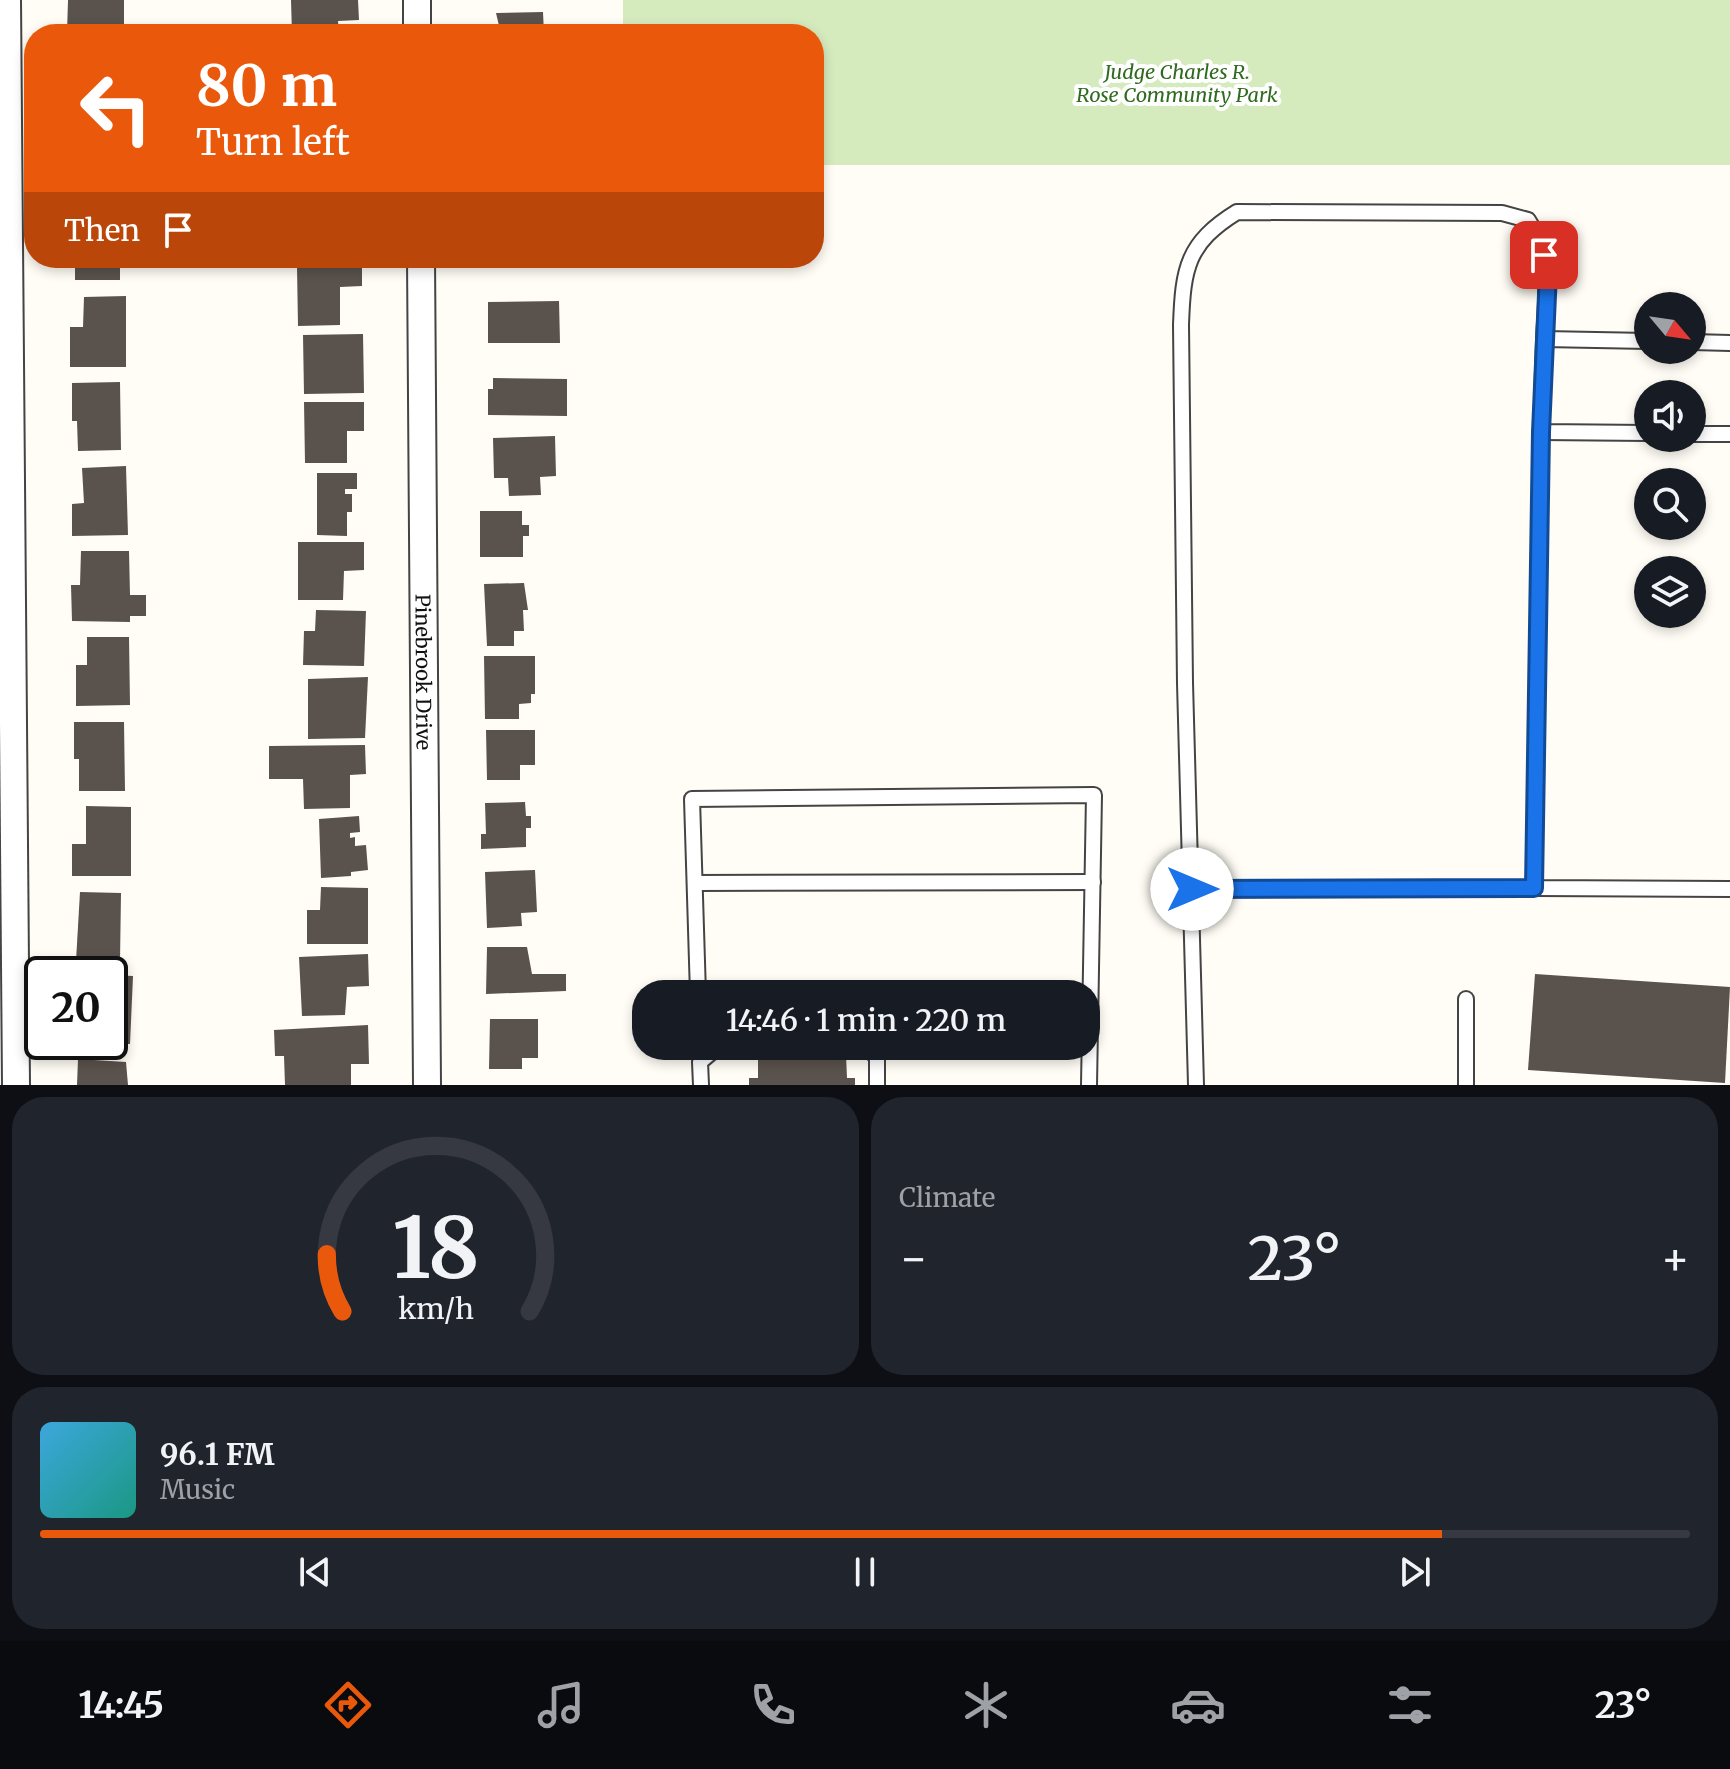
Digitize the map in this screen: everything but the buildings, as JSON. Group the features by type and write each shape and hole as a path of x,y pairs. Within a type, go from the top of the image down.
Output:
{"street":[{"path":"7,0 16,1085"},
{"path":"417,0 417,24"},
{"name":"Pinebrook Drive","path":"421,268 427,1085"}],"lane":[{"path":"1196,1085 1185,683 1182,289 1193,253 1207,231 1237,212 1502,213 1528,220 1541,239 1548,272 1541,432 1534,888"},
{"path":"1544,339 1634,341"},
{"path":"1706,342 1730,343"},
{"path":"1541,432 1634,433"},
{"path":"1706,434 1730,434"},
{"path":"698,980 692,799 1094,795 1089,1085"},
{"path":"695,883 1093,882"},
{"path":"1192,889 1730,889"},
{"path":"1466,999 1466,1085"},
{"path":"701,1085 702,1060"},
{"path":"877,1060 877,1085"}],"green space":[{"name":"Judge Charles R. Rose Community Park","path":"623,0 1730,0 1730,165 824,165 824,24 623,24"}],"route":[{"path":"1192,889 1534,888 1541,432 1548,272 1544,255"}]}
